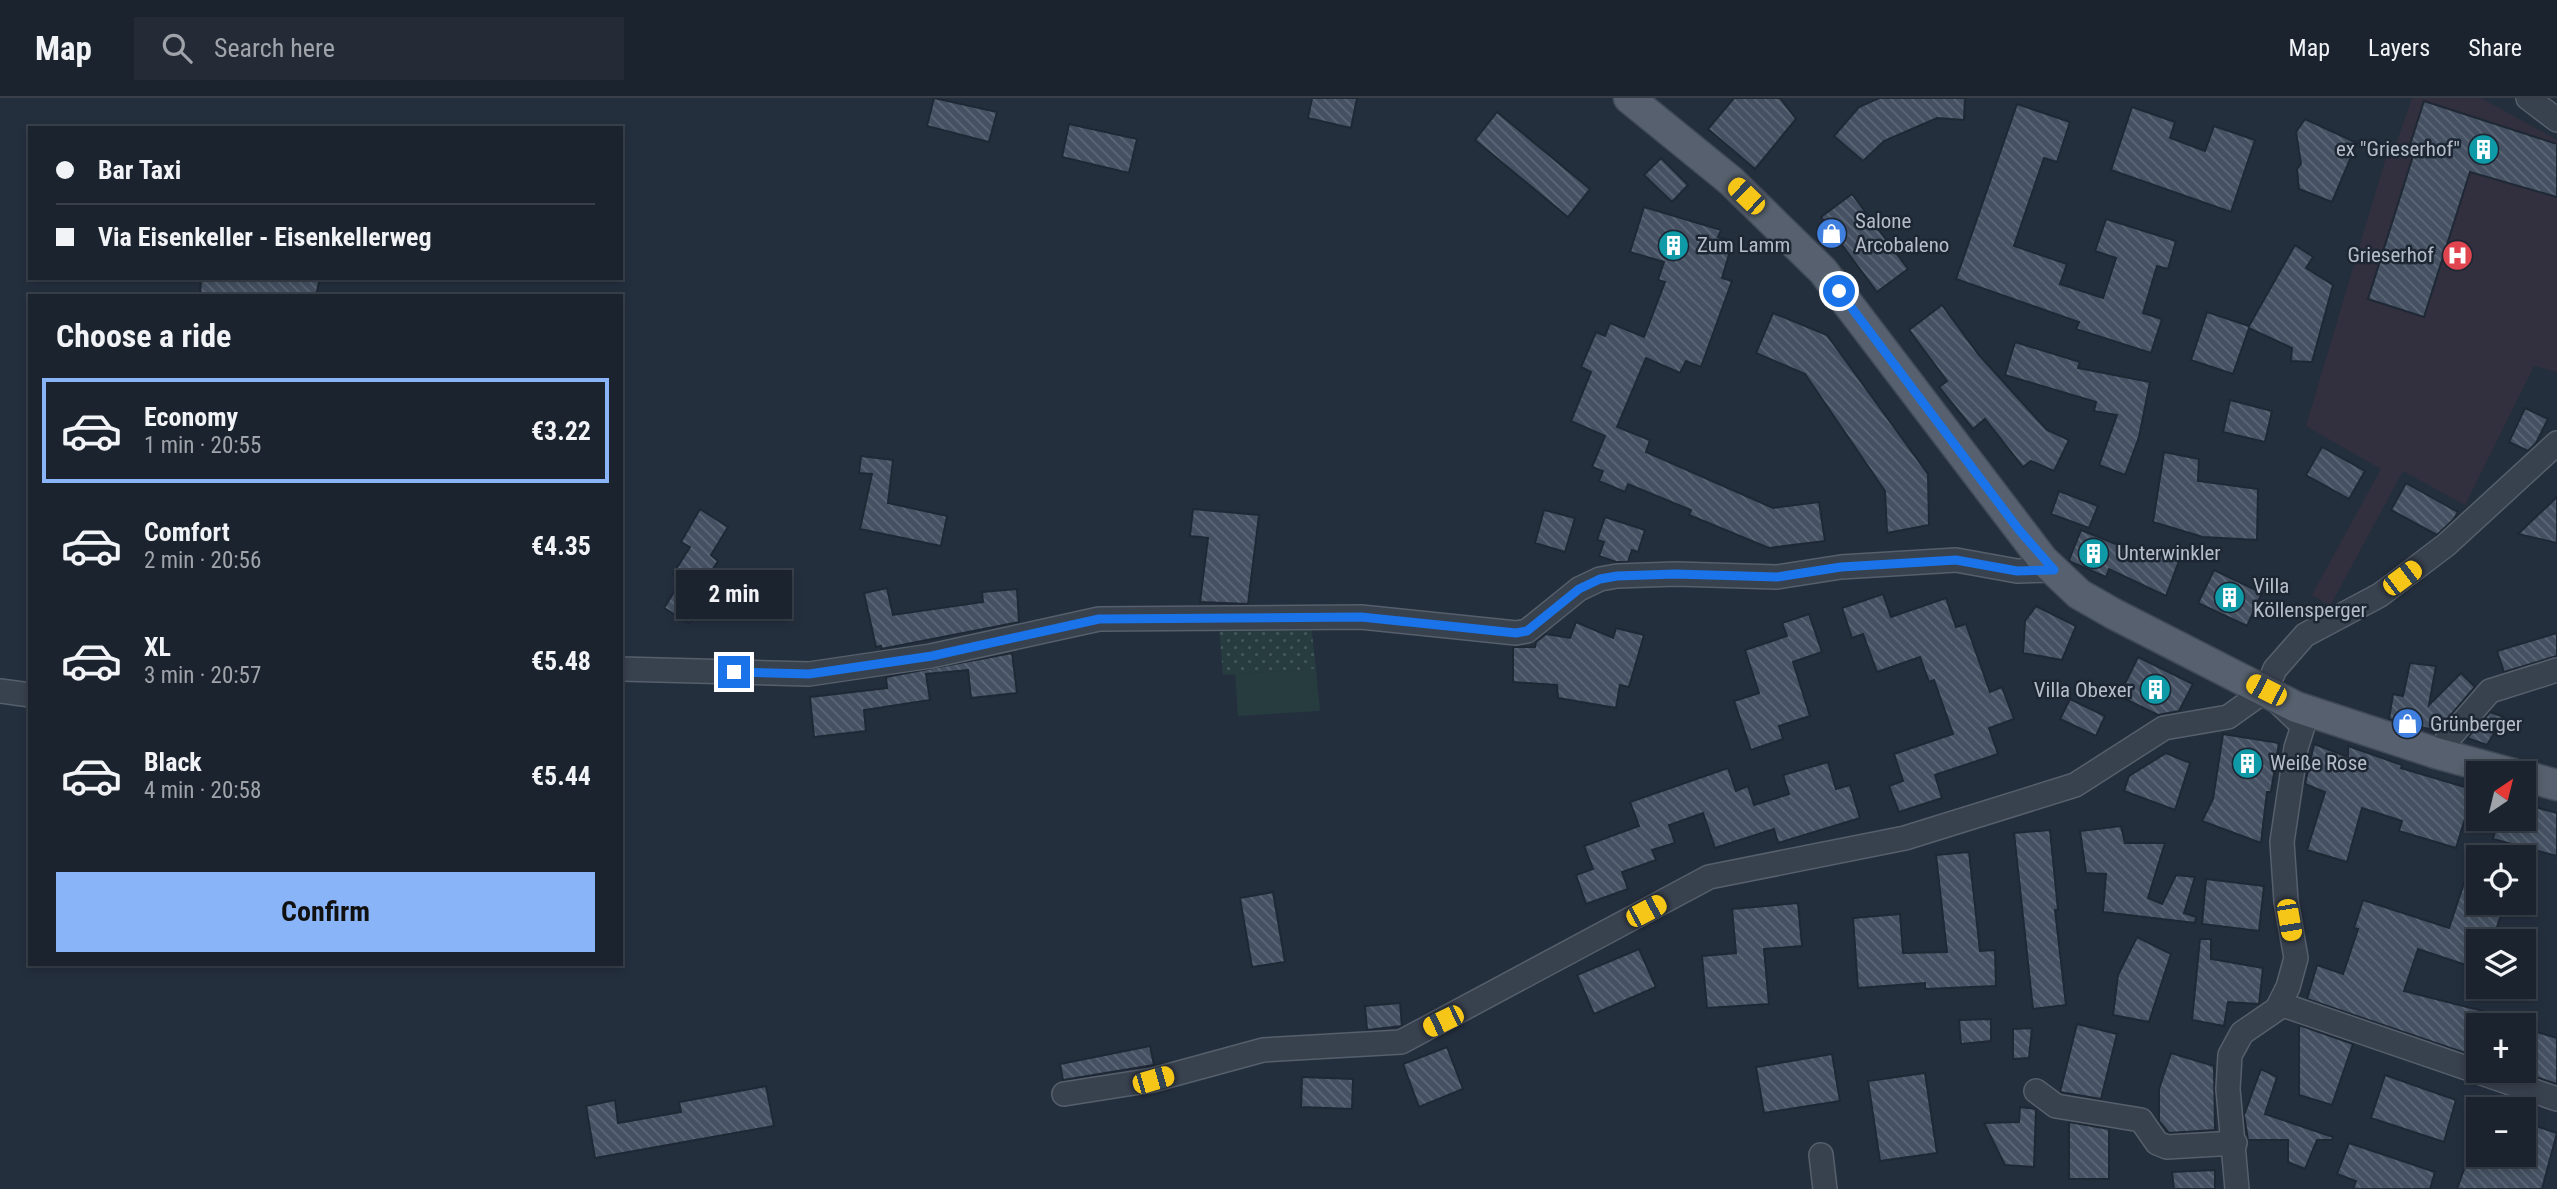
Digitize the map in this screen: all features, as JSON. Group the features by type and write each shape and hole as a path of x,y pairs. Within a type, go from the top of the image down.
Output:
{"main road":[{"path":"1629,98 1731,181 1823,271 2019,530 2054,570 2080,594 2296,707 2466,761"},
{"path":"2536,779 2557,785"}],"street":[{"path":"2528,98 2557,120"},
{"path":"1064,1094 1153,1080 1263,1049 1401,1042 1709,877 1905,838 2075,785 2164,728 2228,717 2266,690 2275,669 2305,635 2380,595 2435,554 2557,443"},
{"path":"623,669 809,674 932,656 1099,619 1361,617 1516,633 1527,631 1579,589 1600,579 1617,576 1675,574 1777,577 1841,567 1956,560 2017,571 2054,570"},
{"path":"2435,753 2490,691 2557,670"},
{"path":"2237,1189 2235,1143 2228,1089 2230,1055 2242,1034 2277,1009 2295,958 2286,901 2282,842 2296,748 2303,726 2266,690"},
{"path":"0,691 28,695"},
{"path":"2280,1004 2557,1099"},
{"path":"2036,1091 2056,1107 2141,1119 2157,1143 2168,1147 2235,1143"},
{"path":"1821,1155 1825,1189"}],"shaded area":[{"name":"Grieserhof","path":"2412,98 2481,98 2557,140 2557,372 2534,366 2465,505 2403,471 2330,606 2312,595 2381,469 2306,426 2390,144 2396,144"}],"green space":[{"path":"1311,624 1316,669 1223,675 1219,626"},
{"path":"1316,669 1320,711 1238,716 1235,674"}],"building":[{"path":"934,98 997,112 989,142 927,126"},
{"path":"1312,98 1357,98 1351,128 1308,118"},
{"path":"1734,98 1780,98 1796,119 1755,169 1708,129"},
{"path":"1879,98 1965,98 1964,120 1937,118 1884,141 1863,161 1834,136 1859,107"},
{"path":"2424,101 2557,144 2557,197 2470,172 2424,317 2368,299 2413,156 2407,154"},
{"path":"2017,104 2070,122 2057,162 2044,158 2014,246 2067,264 2060,284 2103,298 2116,258 2095,251 2106,219 2176,241 2168,269 2157,266 2143,313 2162,319 2151,353 2076,329 2079,322 1956,279"},
{"path":"2132,107 2175,122 2170,138 2205,151 2214,126 2255,140 2231,212 2111,170"},
{"path":"1497,112 1590,189 1568,217 1475,140"},
{"path":"2305,119 2357,143 2332,202 2299,189 2297,169 2301,164 2296,132"},
{"path":"1069,124 1137,139 1129,173 1062,157"},
{"path":"1661,158 1688,185 1672,202 1644,175"},
{"path":"1852,194 1908,269 1877,292 1821,217"},
{"path":"1644,207 1721,230 1718,237 1733,241 1722,278 1732,281 1701,367 1686,361 1680,373 1646,358 1617,427 1650,440 1646,452 1773,508 1819,502 1825,541 1769,548 1689,515 1691,510 1628,484 1625,492 1599,481 1603,471 1592,467 1605,436 1571,421 1591,372 1581,367 1596,332 1605,336 1610,323 1644,337 1665,282 1658,280 1664,262 1630,252"},
{"path":"2295,245 2313,257 2306,268 2333,285 2312,362 2291,361 2292,348 2249,328 2233,374 2191,360 2207,312 2249,326"},
{"path":"201,280 320,280 316,294 200,294"},
{"path":"1942,305 1979,355 2047,430 2069,440 2054,471 2031,461 2023,467 1985,419 1973,429 1939,387 1947,381 1909,330"},
{"path":"1773,313 1827,335 1928,474 1929,525 1887,533 1885,491 1805,374 1756,353"},
{"path":"2015,342 2080,362 2078,368 2150,382 2139,437 2125,475 2099,465 2117,415 2094,411 2096,402 2005,375"},
{"path":"2230,400 2272,411 2265,442 2223,432"},
{"path":"2525,408 2548,419 2536,443 2528,451 2509,442"},
{"path":"2322,447 2365,471 2349,499 2306,475"},
{"path":"2164,452 2199,459 2198,481 2258,489 2257,540 2203,537 2153,522"},
{"path":"861,456 893,460 888,503 947,516 941,546 860,529 872,474 859,473"},
{"path":"2406,483 2458,512 2437,535 2391,510"},
{"path":"2059,491 2098,506 2089,528 2051,514"},
{"path":"2557,497 2557,543 2518,534"},
{"path":"700,509 728,527 711,555 718,561 701,588 709,593 689,623 664,608 682,579 673,574 690,547 681,542"},
{"path":"1193,509 1259,515 1248,604 1200,602 1208,538 1190,536"},
{"path":"1544,510 1575,518 1565,552 1535,543"},
{"path":"1605,517 1645,530 1638,552 1632,550 1628,562 1616,562 1599,556 1604,542 1597,540"},
{"path":"2081,530 2133,551 2180,558 2166,596 2109,569 2106,577 2071,562 2069,560"},
{"name":"Villa Köllensperger","path":"2214,570 2262,593 2247,626 2198,603"},
{"path":"887,588 893,615 983,602 982,592 1017,589 1019,622 881,649 881,646 876,647 864,593"},
{"path":"1883,594 1891,617 1946,598 1956,627 1966,624 1990,692 2002,687 2014,719 1989,728 1998,754 1935,775 1942,798 1899,812 1889,786 1903,781 1894,754 1953,734 1934,680 1929,682 1920,657 1877,672 1863,634 1852,638 1842,608"},
{"path":"2036,606 2076,626 2062,660 2023,653 2025,621"},
{"path":"1809,614 1822,652 1793,662 1810,716 1779,726 1783,739 1751,750 1734,701 1759,693 1745,650 1787,636 1782,623"},
{"path":"1576,622 1613,638 1616,628 1644,635 1629,687 1620,685 1616,708 1558,698 1557,685 1513,682 1513,647 1535,647 1536,642 1546,634 1570,638"},
{"path":"2557,633 2557,656 2504,672 2497,651"},
{"path":"1012,653 1017,693 971,698 968,670 926,674 930,700 864,710 866,731 814,737 810,697 887,688 886,677"},
{"name":"Villa Obexer","path":"2138,657 2193,684 2179,711 2158,715 2119,696"},
{"path":"2410,663 2436,666 2429,705 2461,673 2475,687 2437,731 2389,719 2393,694 2403,696"},
{"path":"2070,699 2105,716 2096,736 2060,719"},
{"path":"2490,712 2504,717 2487,745 2467,738"},
{"path":"2223,734 2279,743 2271,792 2267,792 2261,843 2202,821 2213,799"},
{"path":"2314,744 2348,757 2348,746 2402,765 2401,768 2466,787 2466,816 2456,848 2399,831 2402,821 2362,808 2347,862 2307,850 2325,792 2305,784"},
{"path":"2166,753 2190,763 2175,810 2124,791 2129,776"},
{"path":"1828,762 1836,789 1850,785 1860,818 1778,843 1774,829 1715,848 1703,813 1669,825 1675,843 1652,850 1656,860 1622,872 1628,889 1586,904 1576,875 1593,869 1584,846 1639,826 1630,802 1728,768 1736,791 1748,786 1754,805 1789,794 1783,775"},
{"path":"2536,807 2557,813 2557,856 2536,850 2536,845 2516,845 2493,839 2495,831 2536,831"},
{"path":"2121,826 2125,843 2165,843 2148,898 2162,904 2176,875 2195,877 2184,913 2196,917 2195,923 2103,912 2106,874 2086,873 2080,831"},
{"path":"2050,830 2058,910 2055,910 2066,1005 2033,1009 2014,833"},
{"path":"1969,852 1980,951 1995,950 1996,986 1925,989 1925,983 1858,988 1853,918 1900,914 1903,953 1947,952 1936,855"},
{"path":"2206,879 2264,886 2259,931 2202,924"},
{"path":"2465,880 2466,915 2501,915 2496,929 2466,929 2466,965 2418,949 2404,991 2483,1011 2466,1013 2466,1053 2307,999 2317,965 2343,974 2358,929 2354,928 2363,900 2449,928"},
{"path":"1273,892 1285,962 1252,967 1240,898"},
{"path":"1798,903 1802,946 1764,949 1769,1004 1707,1008 1702,956 1736,953 1732,909"},
{"path":"2137,937 2171,954 2149,1022 2113,1015 2118,975"},
{"path":"2200,939 2211,939 2211,959 2263,968 2259,1004 2228,1002 2224,1026 2192,1020"},
{"path":"1639,949 1656,987 1594,1014 1577,975"},
{"path":"1400,1003 1402,1026 1367,1030 1365,1006"},
{"path":"1991,1019 1991,1041 1961,1044 1959,1020"},
{"path":"2077,1024 2117,1034 2101,1099 2060,1092"},
{"path":"2299,1025 2353,1044 2332,1105 2299,1095"},
{"path":"2032,1028 2029,1058 2013,1059 2013,1029"},
{"path":"2536,1032 2557,1038 2557,1084 2536,1077"},
{"path":"1150,1046 1154,1065 1063,1080 1060,1064"},
{"path":"1447,1047 1463,1089 1419,1107 1403,1064"},
{"path":"2171,1053 2214,1066 2215,1130 2169,1133 2159,1121 2159,1089"},
{"path":"1832,1054 1840,1101 1764,1113 1756,1067"},
{"path":"2261,1069 2277,1077 2265,1114 2333,1137 2332,1140 2317,1140 2305,1169 2288,1162 2288,1140 2248,1140 2244,1115"},
{"path":"1925,1073 1937,1153 1880,1161 1868,1081"},
{"path":"2385,1075 2456,1100 2444,1142 2371,1118"},
{"path":"1302,1077 1353,1079 1352,1109 1301,1107"},
{"path":"766,1086 774,1126 595,1158 586,1106 615,1100 618,1123 681,1112 679,1102"},
{"path":"2020,1107 2036,1109 2034,1167 2005,1165 1984,1123 2019,1122"},
{"path":"2069,1122 2109,1129 2109,1179 2069,1179"},
{"path":"2536,1126 2557,1133 2542,1189 2457,1189 2466,1164 2466,1167 2536,1167"},
{"path":"2349,1143 2435,1172 2430,1189 2353,1189 2356,1181 2337,1174"},
{"path":"2215,1170 2215,1189 2174,1189 2172,1172"}],"place":[{"name":"ex \"Grieserhof\"","path":"2483,149"},
{"name":"Salone Arcobaleno","path":"1832,233"},
{"name":"Zum Lamm","path":"1674,245"},
{"name":"Grieserhof","path":"2457,255"},
{"name":"Unterwinkler","path":"2094,553"},
{"name":"Villa Köllensperger","path":"2230,598"},
{"name":"Villa Obexer","path":"2156,690"},
{"name":"Grünberger","path":"2407,724"},
{"name":"Weiße Rose","path":"2247,763"}],"route":[{"path":"734,672 809,674 932,656 1099,619 1361,617 1516,633 1527,631 1566,598 1589,583 1617,576 1675,574 1777,577 1841,567 1956,560 2017,571 2054,570 2019,530 1839,291"}]}
